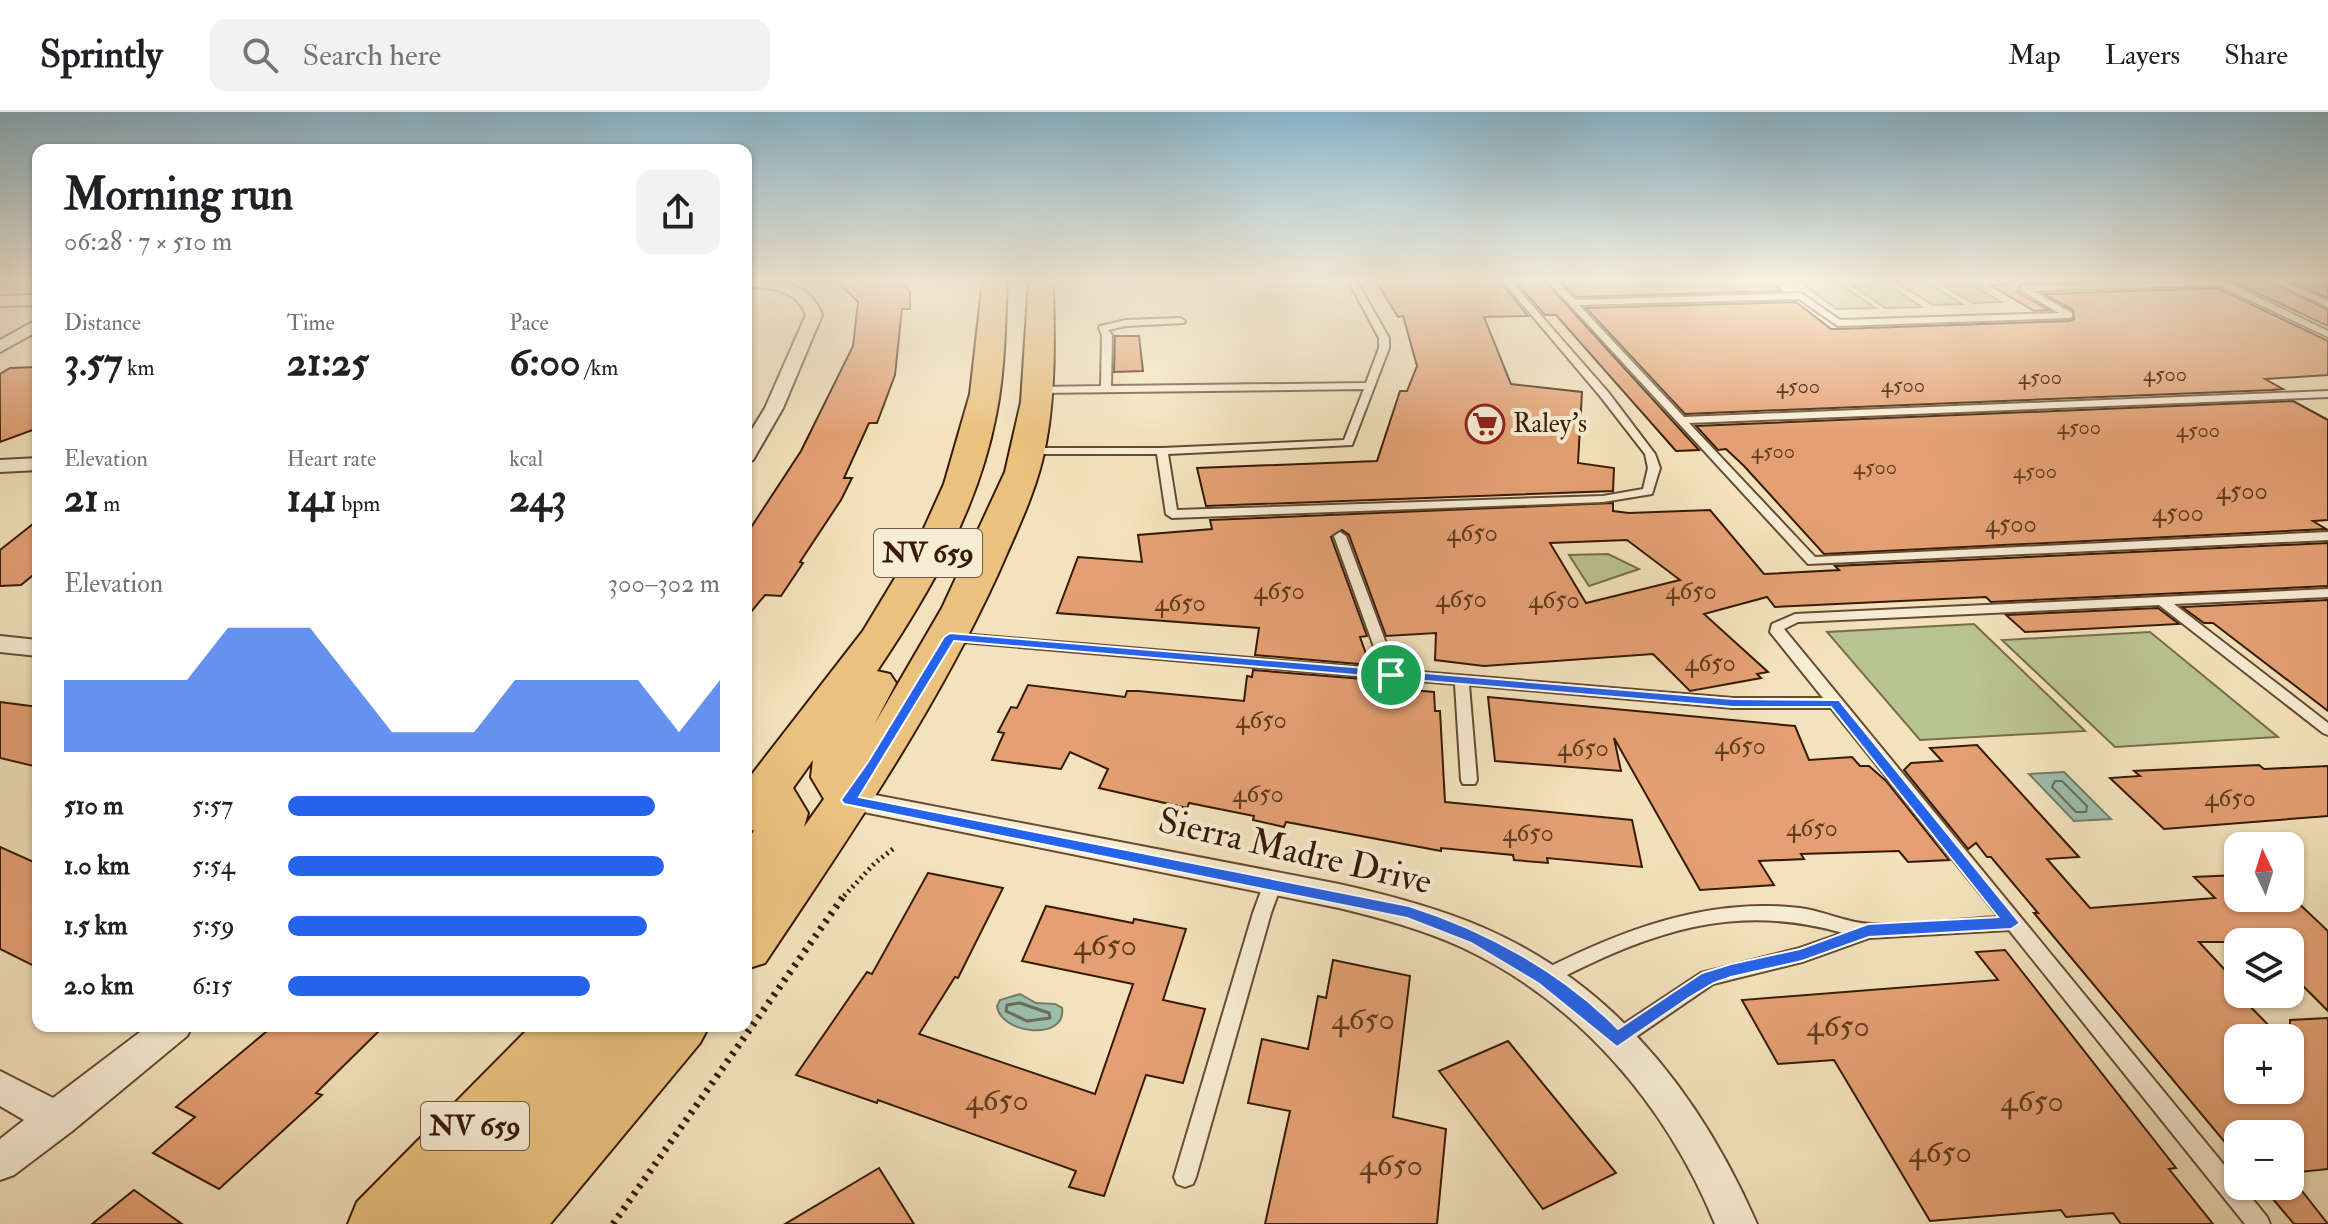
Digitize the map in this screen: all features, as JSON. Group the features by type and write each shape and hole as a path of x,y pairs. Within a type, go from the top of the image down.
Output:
{"main road":[{"name":"NV 659","path":"753,795 856,671 923,565 952,503 977,431 987,378 991,332"},
{"name":"NV 659","path":"752,939 874,765 950,637 998,533 1028,451 1038,390 1040,332"},
{"path":"849,800 834,777 838,750 850,723 925,601 964,519 952,503"},
{"path":"752,878 774,843 784,813 753,795"},
{"name":"NV 659","path":"381,1224 562,1032"},
{"path":"454,1224 629,1032"},
{"name":"NV 659","path":"508,1224 675,1032"}],"street":[{"path":"0,347 25,332"},
{"path":"752,446 774,408 807,332"},
{"path":"0,466 32,464"},
{"path":"0,644 32,647"},
{"name":"Sierra Madre Drive","path":"849,800 1409,912 1477,939 1544,978 1595,1017 1643,1066 1692,1136 1736,1224"},
{"path":"0,1162 167,1032"},
{"path":"0,1087 57,1120"}],"lane":[{"path":"1105,332 1106,389"},
{"path":"1028,451 1162,451 1348,443 1384,348 1381,332"},
{"path":"1162,451 1172,514 1603,499 1648,492 1654,468 1650,454 1551,332"},
{"path":"1599,332 1812,561 2328,536"},
{"path":"1038,390 1223,391 1370,386"},
{"path":"1681,420 2328,394"},
{"path":"1340,536 1391,675"},
{"path":"2259,1224 1777,632 1780,623 1795,618 2328,593"},
{"path":"2163,602 2328,730"},
{"path":"950,637 1733,703 1834,703"},
{"path":"1462,680 1469,780"},
{"path":"1185,1177 1273,883"},
{"path":"1544,978 1617,945 1704,915 1731,912 1802,915 1868,931"},
{"path":"1617,1039 1708,978 1802,955 1868,931 2011,923"}],"path":[{"path":"752,1030 847,891 874,860 893,849"},
{"path":"613,1224 750,1032"}],"green space":[{"path":"1608,554 1639,569 1589,586 1569,555"},
{"path":"1974,624 2085,731 1920,740 1827,632"},
{"path":"2150,632 2278,737 2115,747 2002,640"}],"water":[{"path":"2064,772 2111,819 2074,821 2029,774"},
{"path":"1020,994 1036,1003 1055,1004 1062,1008 1061,1019 1045,1030 1021,1028 1010,1023 1001,1016 997,1006 1000,1000"}],"building":[{"path":"855,332 900,332 895,375 877,423 869,423 844,478 852,478 800,562 803,563 781,596 765,595 752,611 752,526 801,451 853,346"},
{"name":"Raley's","path":"1407,332 1490,332 1511,384 1582,392 1578,463 1614,468 1613,491 1206,506 1197,468 1377,461 1400,391 1407,391 1417,366"},
{"path":"1571,332 1591,332 1699,450 1676,451"},
{"path":"1608,332 2309,332 2328,341 2328,375 2265,379 2283,389 1685,414"},
{"path":"1115,336 1139,336 1143,371 1114,372"},
{"path":"32,367 32,430 0,442 0,374 10,368"},
{"path":"2293,401 2328,420 2328,520 2313,521 2326,529 1824,554 1744,466 1726,449 1718,450 1696,426"},
{"path":"1613,503 1613,511 1629,513 1710,510 1764,574 1839,570 1835,566 2328,543 2328,586 1991,602 1986,597 1775,607 1767,597 1704,614 1768,672 1757,674 1761,678 1690,691 1653,654 1484,666 1435,660 1436,633 1386,636 1349,535 1342,530 1331,537 1367,636 1360,637 1370,665 1255,655 1259,628 1057,613 1078,557 1142,562 1138,535 1212,529 1210,520","holes":["1627,540 1680,580 1586,603 1550,543"]},
{"path":"32,525 32,576 21,585 0,586 0,550"},
{"path":"2328,600 2328,711 2213,623 2204,623 2182,607"},
{"path":"2158,608 2179,624 2025,632 2006,615"},
{"path":"1253,670 1376,680 1378,687 1434,692 1435,711 1440,711 1445,802 1632,820 1642,867 1547,858 1548,863 1514,860 1513,855 1441,848 1441,851 1286,822 1284,827 1253,820 1254,816 1189,803 1187,808 1099,788 1108,769 1070,752 1061,769 992,760 1004,733 998,732 1011,707 1017,708 1028,685 1125,697 1127,691 1138,691 1244,701 1247,676 1252,677"},
{"path":"1488,697 1795,726 1809,760 1852,757 1860,766 1869,766 1886,781 1949,860 1908,862 1899,851 1801,854 1804,859 1759,861 1774,885 1700,890 1614,738 1621,771 1495,761"},
{"path":"0,702 32,706 32,766 0,758"},
{"path":"1977,745 2079,857 2047,859 2090,908 2215,898 2194,877 2224,876 2224,912 2304,912 2304,908 2328,931 2328,1011 2304,987 2304,928 2224,928 2224,942 2199,942 2224,969 2224,1008 2252,1008 2267,1024 2224,1024 2224,1104 2304,1104 2304,1024 2290,1024 2290,1020 2328,1018 2328,1169 2304,1172 2304,1120 2224,1120 2224,1141 1991,857 1987,857 1976,843 1968,849 1904,770 1911,763 1942,761 1930,748"},
{"path":"2259,765 2264,769 2328,766 2328,816 2164,829 2110,778 2140,776 2134,771"},
{"path":"0,847 32,861 32,965 0,949"},
{"path":"928,873 1003,888 958,978 955,977 919,1034 1095,1094 1133,984 1022,961 1046,906 1133,923 1134,919 1186,929 1163,1000 1205,1009 1183,1083 1146,1075 1104,1196 1069,1187 1076,1171 878,1100 877,1103 796,1075 867,972 872,974"},
{"path":"2005,950 2176,1168 2169,1169 2213,1224 2121,1224 2113,1213 2066,1217 2061,1210 1930,1221 1834,1060 1778,1064 1742,1000 1998,980 1976,952"},
{"path":"1333,960 1410,976 1393,1117 1446,1129 1437,1224 1265,1224 1290,1111 1248,1103 1262,1039 1308,1049 1318,996 1326,998"},
{"path":"266,1032 378,1032 316,1093 322,1095 219,1189 153,1153 195,1117 176,1107"},
{"path":"1508,1041 1616,1173 1543,1209 1439,1071"},
{"path":"879,1168 914,1224 785,1224"},
{"path":"134,1190 182,1224 92,1224"},
{"path":"2304,1194 2328,1224 2294,1224 2274,1200 2304,1200"}],"place":[{"name":"Raley's","path":"1485,424"}],"route":[{"path":"950,637 1391,675 1733,703 1834,703 2011,923 1868,931 1802,955 1731,971 1708,978 1684,992 1617,1039 1595,1017 1544,978 1477,939 1409,912 849,800 874,765 950,637"}]}
